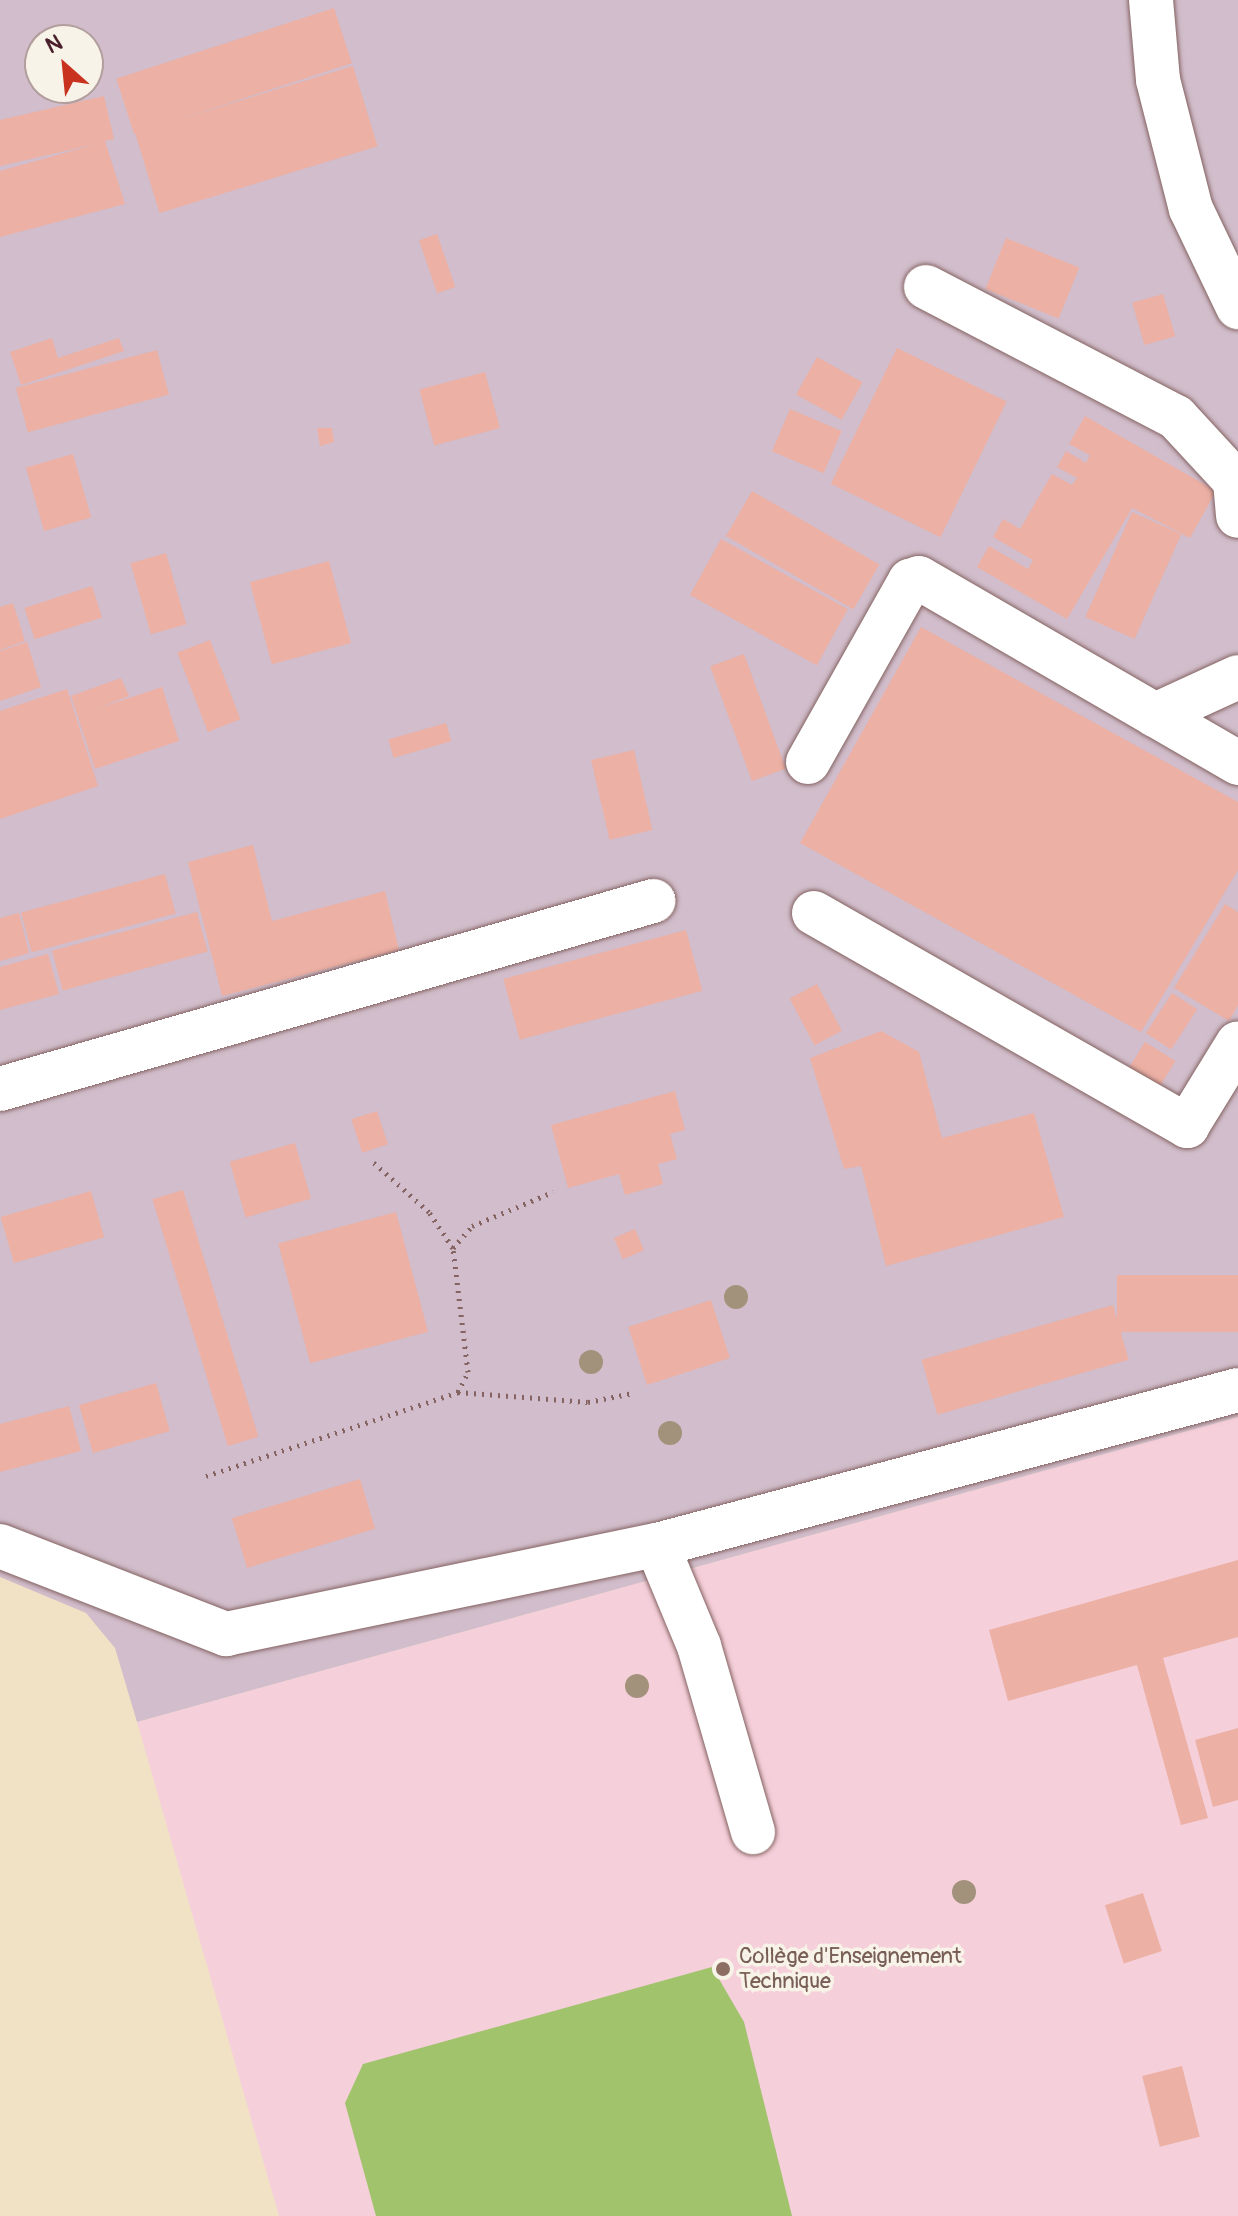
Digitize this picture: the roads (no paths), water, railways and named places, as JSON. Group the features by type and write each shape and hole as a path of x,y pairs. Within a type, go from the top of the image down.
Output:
{"street":[{"path":"1151,0 1158,80 1191,209 1238,307"},
{"path":"926,287 1176,417 1237,490"},
{"path":"808,762 915,578 1238,763"},
{"path":"1155,715 1238,677"},
{"path":"0,1089 653,901"},
{"path":"814,913 1187,1126 1238,1043"},
{"path":"0,1546 226,1634 657,1545 1238,1390"},
{"path":"657,1545 699,1646 753,1832"}],"place":[{"name":"Collège d'Enseignement Technique","path":"723,1969"}]}
